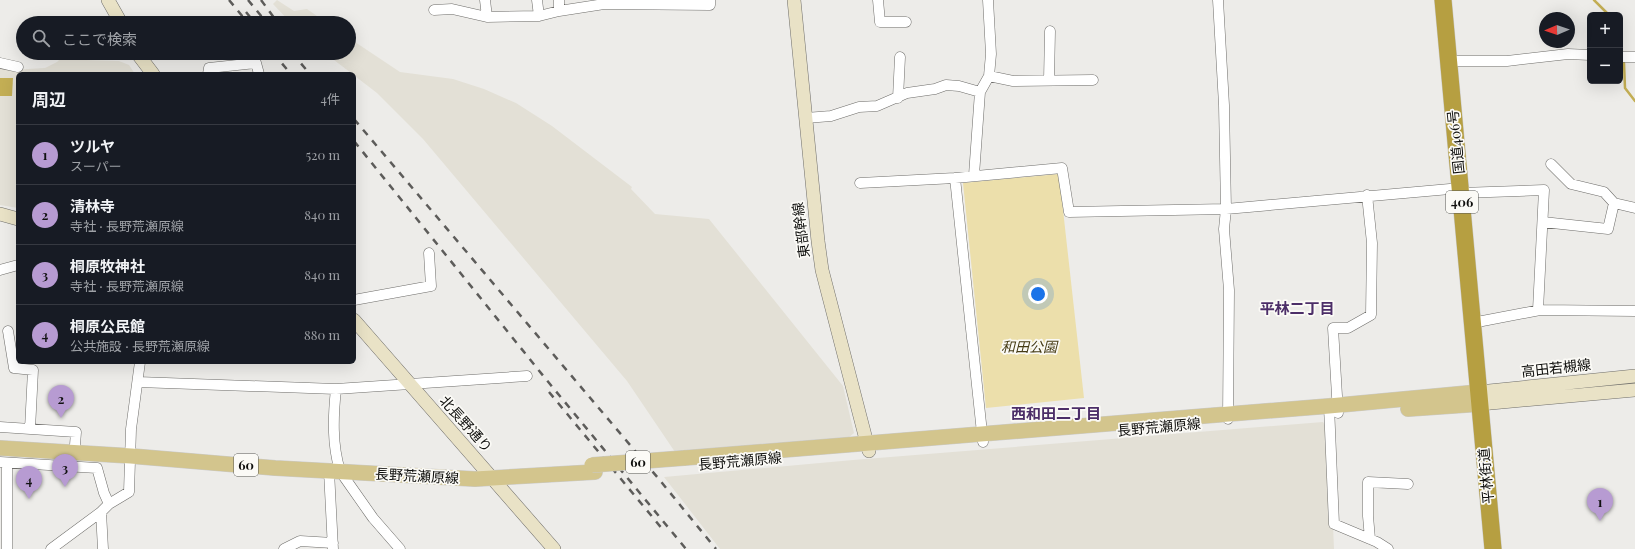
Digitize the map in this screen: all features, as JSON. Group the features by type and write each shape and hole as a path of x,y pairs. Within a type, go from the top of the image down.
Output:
{"highway":[{"name":"国道406号","path":"1444,0 1448,61 1480,398"},
{"name":"平林街道","path":"1480,398 1493,549"}],"main road":[{"name":"長野荒瀬原線","path":"0,448 76,454 131,452 336,468 489,474 684,462 1480,398"},
{"name":"長野荒瀬原線","path":"0,440 76,454"}],"street":[{"path":"108,0 117,16"},
{"path":"485,0 487,17"},
{"path":"537,0 539,16"},
{"path":"559,0 559,11"},
{"path":"434,10 449,5 487,17 539,16 603,2 681,2 710,5 710,0"},
{"name":"東部幹線","path":"794,0 822,270 868,447"},
{"path":"878,0 880,22 906,22"},
{"path":"974,175 980,92 989,76 991,54 988,0"},
{"path":"1218,0 1224,105 1226,209 1224,229 1229,290 1228,418"},
{"path":"1049,80 1050,31"},
{"path":"1448,61 1507,61 1568,54 1587,55"},
{"path":"1623,56 1635,57"},
{"path":"898,98 900,57"},
{"path":"142,60 151,72"},
{"path":"0,63 18,67"},
{"path":"208,72 209,68 256,63 258,72"},
{"path":"989,76 1013,81 1093,80"},
{"path":"806,118 831,116 859,107 877,106 907,93 935,89 946,85 959,86 980,92"},
{"path":"1551,164 1572,184 1604,192 1614,203 1635,208"},
{"path":"860,183 955,178 974,175 1062,168 1069,212 1226,209 1367,195 1461,190 1544,190 1538,310"},
{"path":"955,178 983,438"},
{"path":"1367,195 1372,243 1371,315 1348,328 1333,328 1334,524 1388,549"},
{"path":"1543,222 1608,229 1614,203"},
{"path":"0,214 16,218"},
{"path":"356,300 431,286 429,253"},
{"path":"0,270 16,266"},
{"path":"1472,323 1538,310 1635,311"},
{"name":"北長野通り","path":"356,322 554,549"},
{"path":"8,331 14,368 33,370 30,429"},
{"path":"50,549 101,512 109,504 129,492 132,412 140,364"},
{"path":"138,382 336,389 527,376"},
{"name":"高田若槻線","path":"1480,398 1635,376"},
{"path":"284,549 300,541 333,546 336,468 332,419 336,389"},
{"name":"高田若槻線","path":"1480,398 1635,390"},
{"path":"0,427 76,432 76,454"},
{"path":"7,549 4,523 4,462 76,454 97,468 104,493 109,504"},
{"path":"336,468 373,518 400,549"},
{"path":"1375,543 1368,516 1368,482 1408,484"},
{"path":"101,512 103,549"}],"shaded area":[{"path":"277,0 294,11 307,9 317,16 284,16 273,4"},
{"path":"356,43 400,72 453,79 484,89 516,103 552,126 632,187 631,189 655,214 709,219 843,386 854,433 847,439 675,452 627,381 423,139 377,93 356,77 356,72 350,72 334,60 356,60"},
{"path":"59,60 119,61 129,65 134,72 16,72 16,208 0,205 0,67 11,70 45,68"},
{"path":"0,78 13,78 12,96 0,96"},
{"path":"1323,422 1329,431 1334,549 720,549 664,477 853,460"}],"green space":[{"name":"和田公園","path":"1059,174 1084,398 986,408 963,183"}],"waterway":[{"path":"1594,0 1606,12"},
{"path":"1624,63 1625,88 1635,101"}],"railway":[{"path":"229,0 242,16"},
{"path":"248,0 261,16"},
{"path":"261,0 273,16"},
{"path":"246,12 249,16"},
{"path":"279,60 289,72"},
{"path":"298,60 308,72"},
{"path":"356,121 658,478 716,549"},
{"path":"356,143 545,378 686,549"},
{"path":"549,392 664,531"}],"place":[{"name":"清林寺","path":"61,418"},
{"name":"桐原牧神社","path":"65,487"},
{"name":"桐原公民館","path":"29,499"},
{"name":"ツルヤ","path":"1600,521"}],"district":[{"name":"平林二丁目","path":"1297,309"},
{"name":"西和田二丁目","path":"1056,414"}]}
